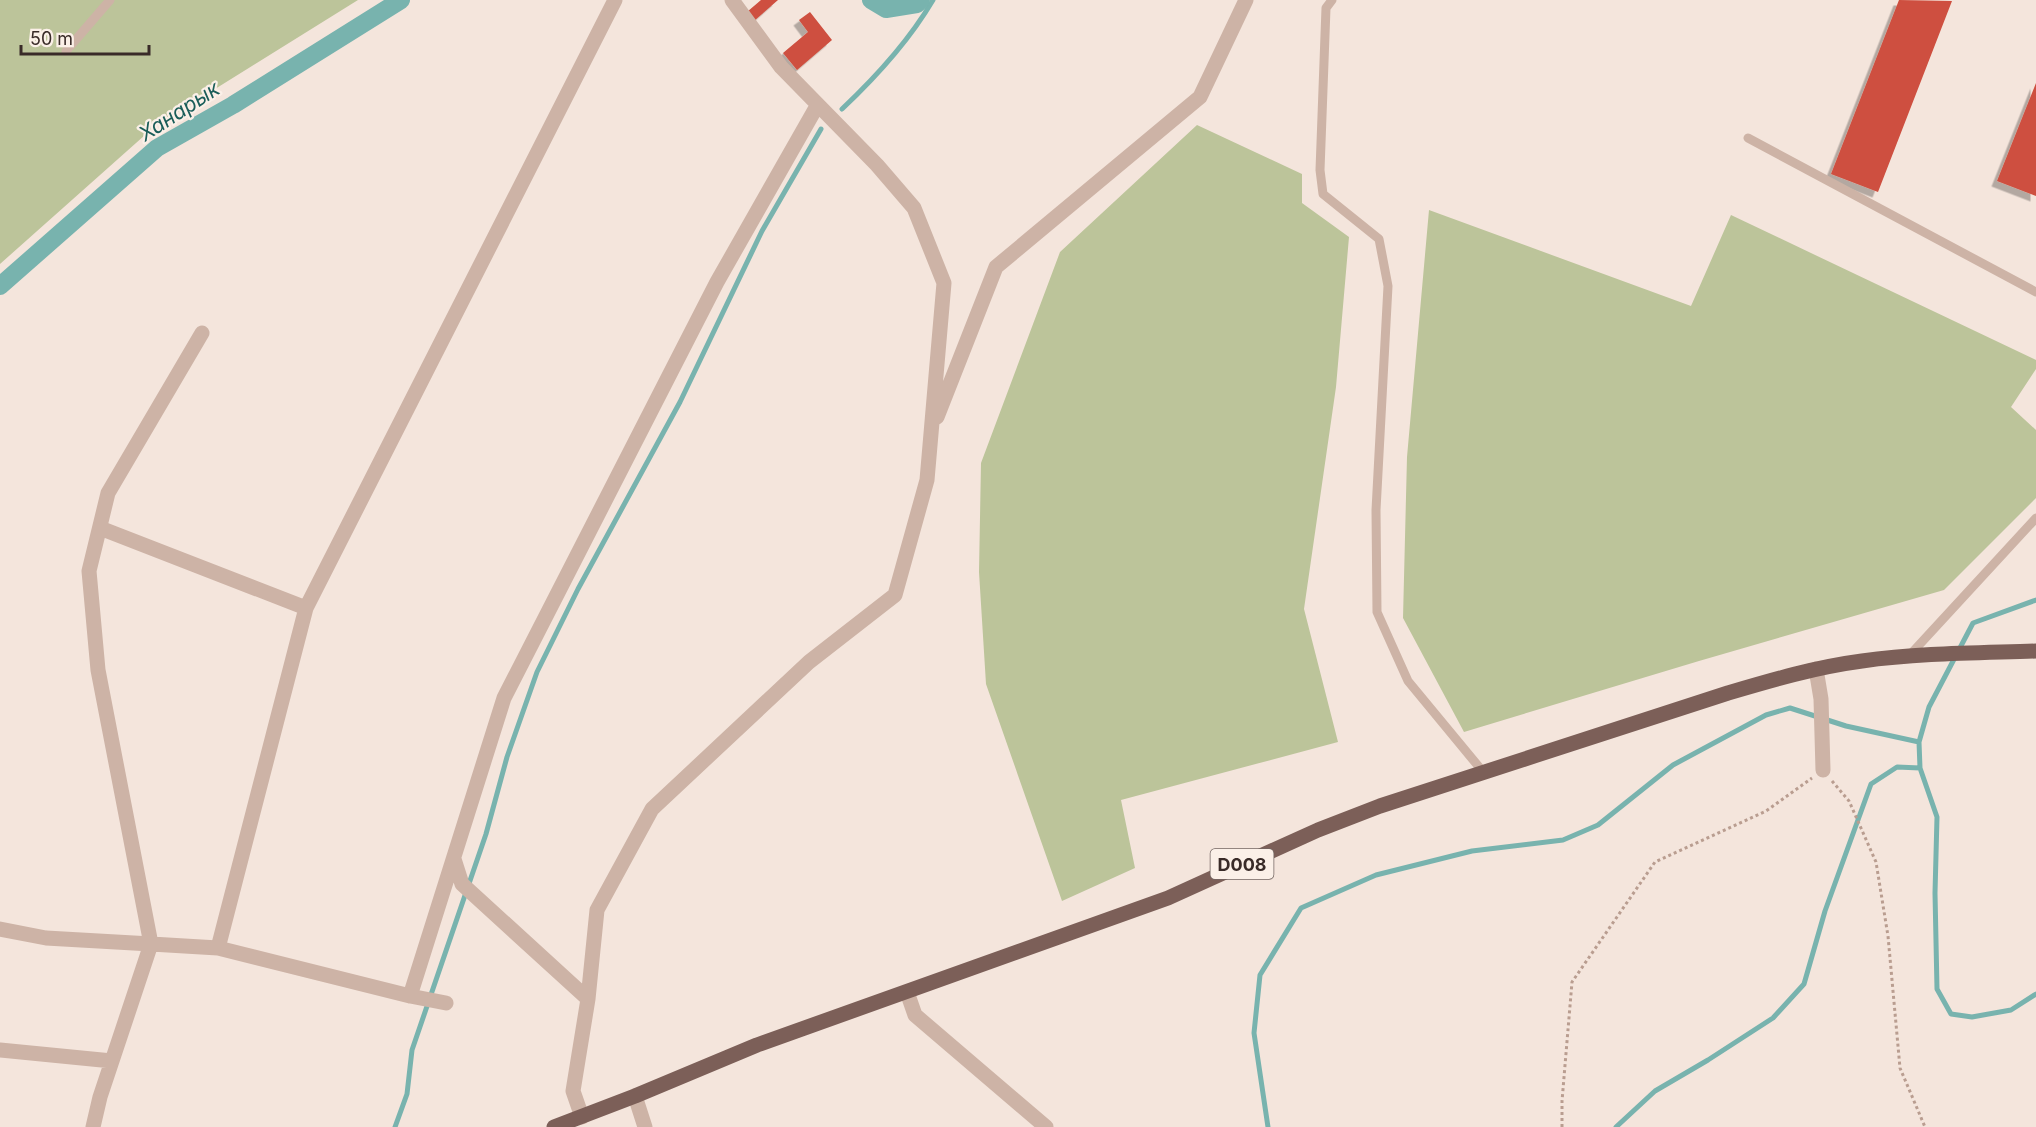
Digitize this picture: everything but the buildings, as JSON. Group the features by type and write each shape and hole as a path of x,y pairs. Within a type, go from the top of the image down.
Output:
{"main road":[{"name":"D008","path":"554,1127 757,1045 1168,898 1380,806 1728,693 1816,669 1862,661 1945,654 2036,651"}],"street":[{"path":"218,948 306,608 615,0"},
{"path":"582,1117 573,1091 588,999 597,910 652,809 809,662 895,595 927,480 944,283 914,208 878,165 817,106 781,67 732,0"},
{"path":"930,434 996,267 1200,97 1246,0"},
{"path":"416,997 454,859 504,698 717,282 817,106"},
{"path":"93,1127 112,1061 151,944 98,670 89,571 108,493 202,333"},
{"path":"100,528 306,608"},
{"path":"1816,669 1821,699 1822,763"},
{"path":"454,859 462,884 588,999"},
{"path":"0,929 46,938 218,948 445,1003"},
{"path":"907,992 915,1015 1046,1127"},
{"path":"0,1050 112,1061"},
{"path":"635,1096 645,1127"}],"lane":[{"path":"66,51 110,0"},
{"path":"1332,0 1326,8 1320,170 1323,194 1379,239 1388,286 1376,510 1377,612 1408,681 1484,773"},
{"path":"1748,138 2036,292"},
{"path":"1908,657 2036,518"}],"path":[{"path":"1562,1127 1572,982 1655,862 1766,811 1822,763 1849,801 1876,862 1888,936 1900,1068 1925,1127"}],"green space":[{"path":"0,0 358,0 154,127 0,264"},
{"path":"1197,125 1302,174 1302,203 1349,237 1336,387 1304,609 1338,742 1121,800 1135,868 1062,901 986,684 979,572 981,463 1060,252"},
{"path":"1429,210 1691,306 1731,215 2036,360 2036,369 2011,407 2036,430 2036,498 1944,590 1464,732 1403,618 1407,457"}],"waterway":[{"name":"Ханарык","path":"0,286 157,148 233,105 401,0"},
{"name":"Ханарык","path":"871,0 886,9 917,4 921,0"},
{"path":"842,109 892,58 914,30 933,0"},
{"path":"395,1127 407,1094 412,1050 486,834 507,757 537,672 578,589 680,402 762,231 821,129"},
{"path":"2036,600 1973,623 1929,707 1919,742 1920,768 1937,817 1935,893 1937,989 1951,1014 1972,1017 2011,1010 2036,994"},
{"path":"1268,1127 1254,1033 1260,975 1301,908 1376,875 1472,851 1563,840 1598,825 1673,765 1766,715 1790,708 1846,726 1919,742"},
{"path":"1616,1127 1655,1091 1773,1018 1804,984 1825,911 1871,784 1897,767 1920,768"}]}
